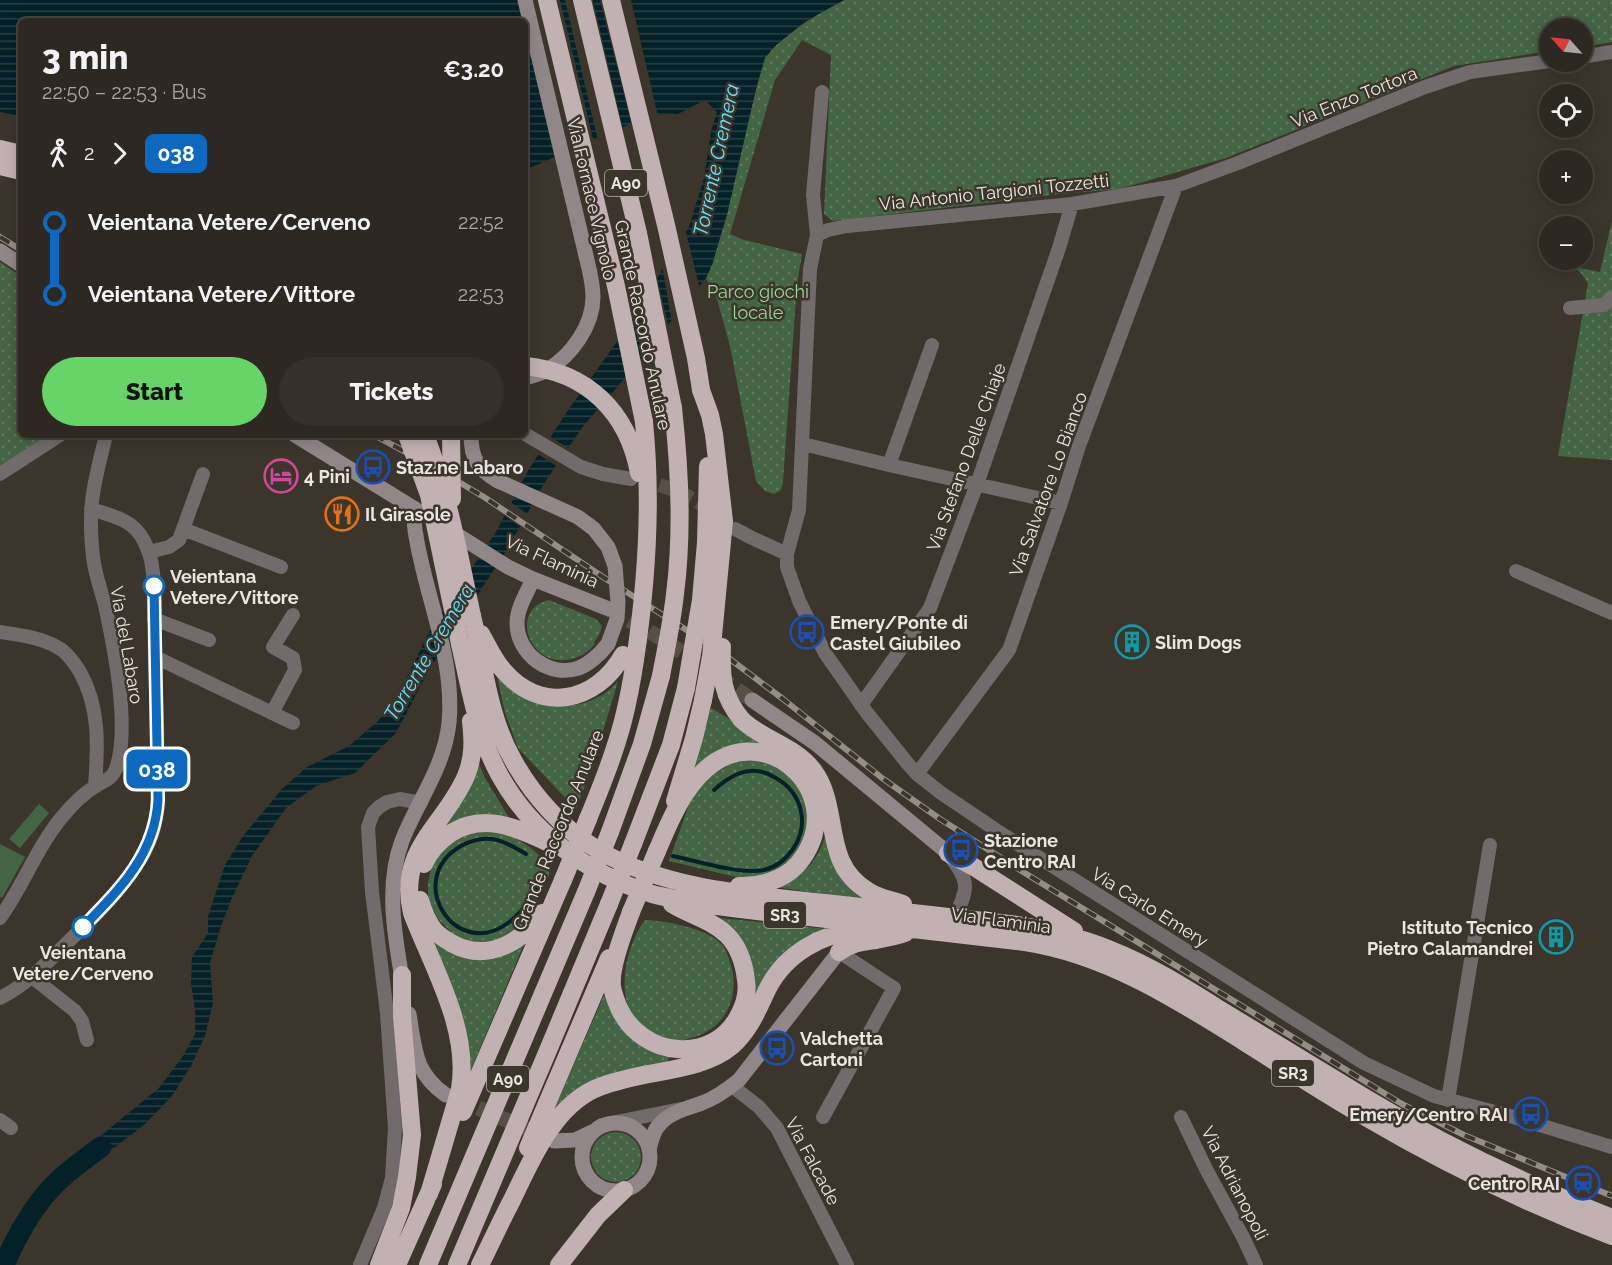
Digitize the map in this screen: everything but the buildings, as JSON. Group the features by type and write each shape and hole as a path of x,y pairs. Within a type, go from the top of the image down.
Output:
{"highway":[{"name":"Grande Raccordo Anulare","path":"397,1265 562,883 606,775 623,720 629,658 645,588 648,513 647,452 640,400 616,286 547,0"},
{"name":"Grande Raccordo Anulare","path":"428,1265 610,832 642,744 661,676 675,594 680,524 674,417 666,366 638,233 582,0"},
{"name":"A90","path":"457,1265 609,904 671,745 686,688 701,600 707,525 708,460 696,358 611,0"},
{"path":"0,148 18,153"},
{"path":"0,165 18,170"},
{"path":"528,367 550,371 575,380 597,394 611,408 634,449 648,513"},
{"path":"668,825 694,738 711,657 724,521 717,451 710,415 700,390"},
{"name":"Via Flaminia","path":"408,438 429,495 479,727 498,772 510,792 530,818 561,848 616,880 654,894 731,908 1040,944 1076,954 1110,967 1194,1011 1362,1115 1439,1158 1515,1196 1612,1236"},
{"name":"SR3","path":"426,438 453,525 491,707 512,759 530,787 550,811 585,842 610,857 636,868 690,884"},
{"path":"451,438 453,525"},
{"path":"721,543 726,595 722,676 727,697 742,720 751,728 800,757 813,770 823,786 838,855 844,868 854,879 876,895 935,916"},
{"path":"473,618 503,670 529,691 545,696 564,698 589,690 629,658"},
{"path":"429,1194 460,1089 462,1062 453,1018 412,913 408,885 417,852 454,798 469,768 473,746 469,683"},
{"path":"479,1265 609,959 631,914 668,825 682,799 700,774 714,762 734,754 752,752 772,756 791,766 806,784 815,805 816,815 811,845 794,868 775,880 747,886 690,884"},
{"path":"561,848 509,826 493,822 473,823 459,828 435,846 421,871 418,890 427,918 434,930 463,949 483,951 507,945 523,936 537,921 562,883"},
{"path":"948,853 1099,945"},
{"name":"Via Flaminia","path":"690,884 746,894 1037,928 1099,945 1170,979 1440,1141 1528,1184 1612,1218"},
{"path":"631,914 614,965 612,986 622,1014 631,1027 650,1042 673,1049 703,1046 721,1037 738,1018 747,992 745,968 739,951 728,936 714,925 654,894"},
{"path":"479,1265 542,1142 561,1116 578,1100 591,1091 607,1085 693,1065 720,1054 735,1044 747,1030 772,981 785,964 800,952 838,933 886,926"},
{"path":"839,952 860,942 916,930"},
{"path":"379,1265 401,1208 412,1135 402,1016 402,975"},
{"path":"559,1265 598,1215 624,1190"}],"street":[{"name":"Via Fornace Vignolo","path":"525,0 587,260 593,300 585,329 569,351 544,372 528,377"},
{"path":"1593,55 1612,52"},
{"name":"Via Enzo Tortora","path":"1176,186 1425,87 1470,72 1539,63"},
{"path":"735,529 787,554 799,510 810,269 817,235 813,195 822,92"},
{"name":"Via Antonio Targioni Tozzetti","path":"817,235 847,226 1072,204 1176,186"},
{"name":"Via Salvatore Lo Bianco","path":"917,774 1009,650 1079,446 1176,186"},
{"name":"Via Stefano Delle Chiaje","path":"861,705 930,608 977,484 1059,248 1072,204"},
{"path":"0,252 18,263"},
{"path":"1570,308 1604,304 1612,297"},
{"path":"889,465 932,345"},
{"path":"528,436 575,464 603,474 631,479"},
{"path":"0,474 55,438"},
{"name":"Via del Labaro","path":"0,918 62,817 95,786 113,775 118,760 122,733 116,663 94,563 91,510 105,438"},
{"name":"Via Flaminia","path":"300,438 508,567 609,609"},
{"path":"472,438 473,454 483,472 578,517 594,529 608,546 615,566 617,619 608,644 598,656 587,664 570,670 553,669 534,660 522,644 517,624 521,607 533,579"},
{"path":"803,444 1061,503"},
{"path":"149,552 176,543 203,474"},
{"path":"414,509 416,534 446,667 450,703 447,737 436,773 402,841 397,859 394,877 394,914 417,1057 421,1068 431,1082 446,1095"},
{"path":"0,999 32,976 111,897 137,864 149,842 155,824 158,800 153,569 149,552 140,534 119,518 91,510"},
{"path":"183,529 282,567"},
{"name":"Via Carlo Emery","path":"787,554 789,575 812,628 834,667 861,705 917,774 941,793 1005,836 1364,1063 1434,1096 1612,1147"},
{"path":"1516,571 1612,613"},
{"path":"272,713 295,670 293,658 273,647 293,615"},
{"path":"154,619 209,640"},
{"path":"0,632 28,636 47,643 63,651 74,662 88,688 94,711 97,742 95,786"},
{"path":"155,657 293,723"},
{"path":"753,700 815,743 948,853 962,872 966,885 954,918"},
{"path":"360,1265 387,1198 392,1178 395,1128 387,1013 370,871 368,827 373,813 387,802 400,799 421,803"},
{"path":"1448,1100 1490,844"},
{"path":"649,1150 654,1132 666,1118 711,1099 732,1086 751,1066 839,952 894,988 823,1117"},
{"path":"32,976 75,1011 82,1021 87,1040"},
{"name":"Via Falcade","path":"732,1086 759,1107 777,1128 847,1265"},
{"path":"611,1123 626,1124 635,1128 643,1136 649,1150 650,1160 647,1173 637,1184 624,1190 609,1190 591,1179 584,1164 584,1146 587,1138 601,1125 658,1112 686,1108"},
{"name":"Via Adrianopoli","path":"1181,1118 1256,1265"},
{"path":"584,1164 554,1141 575,1140 592,1132"}],"green space":[{"name":"Parco giochi locale","path":"844,0 1612,0 1612,42 1593,45 1593,18 1539,18 1539,53 1454,66 1226,158 1119,189 833,221 824,214 831,55 802,40 775,80 730,234 741,239 802,254 797,284 783,481 781,490 774,494 765,491 756,481 730,346 717,299 706,278 712,265 764,58 792,32"},
{"path":"1612,221 1612,460 1558,456 1588,283 1577,270 1600,272"},
{"path":"0,262 18,274 18,438 44,438 0,467"},
{"path":"549,600 596,619 602,626 595,644 584,654 563,660 549,658 538,651 530,640 527,628 529,616 536,606"},
{"path":"497,676 506,686 520,695 554,706 589,701 605,693 618,681 593,765 576,809 518,748 505,713"},
{"path":"711,708 776,747 690,773"},
{"path":"745,757 778,765 804,794 808,832 792,862 776,872 758,877 736,877 669,861 689,805 703,779"},
{"path":"477,759 485,778 511,821 434,837"},
{"path":"39,804 49,813 20,848 9,839"},
{"path":"485,831 504,833 523,842 536,852 549,872 527,922 497,943 469,942 454,935 438,919 428,893 431,868 438,854 462,835"},
{"path":"825,837 843,881 865,900 775,887 793,879 807,869 817,855"},
{"path":"0,844 25,857 2,898 0,897"},
{"path":"721,918 827,929 754,1001 755,980 747,952 734,931"},
{"path":"646,920 676,924 699,931 717,940 725,949 734,980 730,1005 715,1026 704,1033 675,1041 645,1028 632,1014 625,996 626,968 635,938"},
{"path":"425,926 447,945 524,944 468,1077 455,995"},
{"path":"608,986 624,1030 649,1050 670,1056 667,1062 554,1110"},
{"path":"616,1132 634,1139 641,1157 634,1175 616,1182 598,1175 591,1157 598,1139"}],"water":[{"path":"0,0 844,0 806,21 775,46 765,58 727,215 706,278 584,425 545,482 506,551 429,670 396,733 355,773 316,786 286,808 252,856 221,926 210,963 213,1003 205,1036 191,1066 172,1096 144,1125 115,1147 78,1165 98,1138 159,1088 183,1056 195,1034 195,1010 191,984 192,957 208,933 208,916 225,865 243,836 282,789 307,767 349,746 378,721 398,696 430,630 496,532 529,469 621,336 689,227 704,178 711,131 717,112 705,100 678,114 655,113 528,169 528,18 18,18 18,115 0,112"}],"pier":[{"path":"521,0 560,0 594,143 557,159 528,31 528,18 525,18"},
{"path":"565,0 593,0 623,130 598,141"},
{"path":"600,0 631,0 658,116 632,126"},
{"path":"685,228 700,290 672,324 662,265"},
{"path":"656,274 669,328 648,353 637,305"},
{"path":"548,435 571,450 558,467 536,453"},
{"path":"509,501 529,515 522,528 502,514"}],"waterway":[{"path":"673,856 731,869 754,871 769,869 777,865 793,849 801,829 801,810 797,800 785,784 767,773 750,771 730,778 714,790"},
{"path":"526,854 510,845 487,839 479,839 461,846 444,860 436,877 436,895 443,912 455,924 470,932 488,932 508,923 518,914 539,883"},
{"name":"Torrente Cremera","path":"4,1265 20,1232 40,1200 62,1177 101,1147"}],"tunnel":[{"path":"639,480 677,491 712,511"},
{"path":"609,609 657,636 698,663"},
{"path":"718,676 752,700"},
{"path":"457,1099 546,1137"}],"railway":[{"path":"0,237 18,248"},
{"path":"380,438 484,497 606,579 718,650 882,778 940,819 1028,875 1402,1104 1464,1135 1612,1196"}],"bus line":[{"name":"038","path":"83,927 137,864 149,842 155,824 158,800 154,586"}],"place":[{"name":"Staz.ne Labaro","path":"373,467"},
{"name":"4 Pini","path":"281,476"},
{"name":"Il Girasole","path":"342,514"},
{"name":"Veientana Vetere/Vittore","path":"154,586"},
{"name":"Emery/Ponte di Castel Giubileo","path":"807,632"},
{"name":"Slim Dogs","path":"1132,642"},
{"name":"Stazione Centro RAI","path":"961,850"},
{"name":"Veientana Vetere/Cerveno","path":"83,927"},
{"name":"Istituto Tecnico Pietro Calamandrei","path":"1556,937"},
{"name":"Valchetta Cartoni","path":"777,1048"},
{"name":"Emery/Centro RAI","path":"1531,1114"},
{"name":"Centro RAI","path":"1583,1183"}]}
